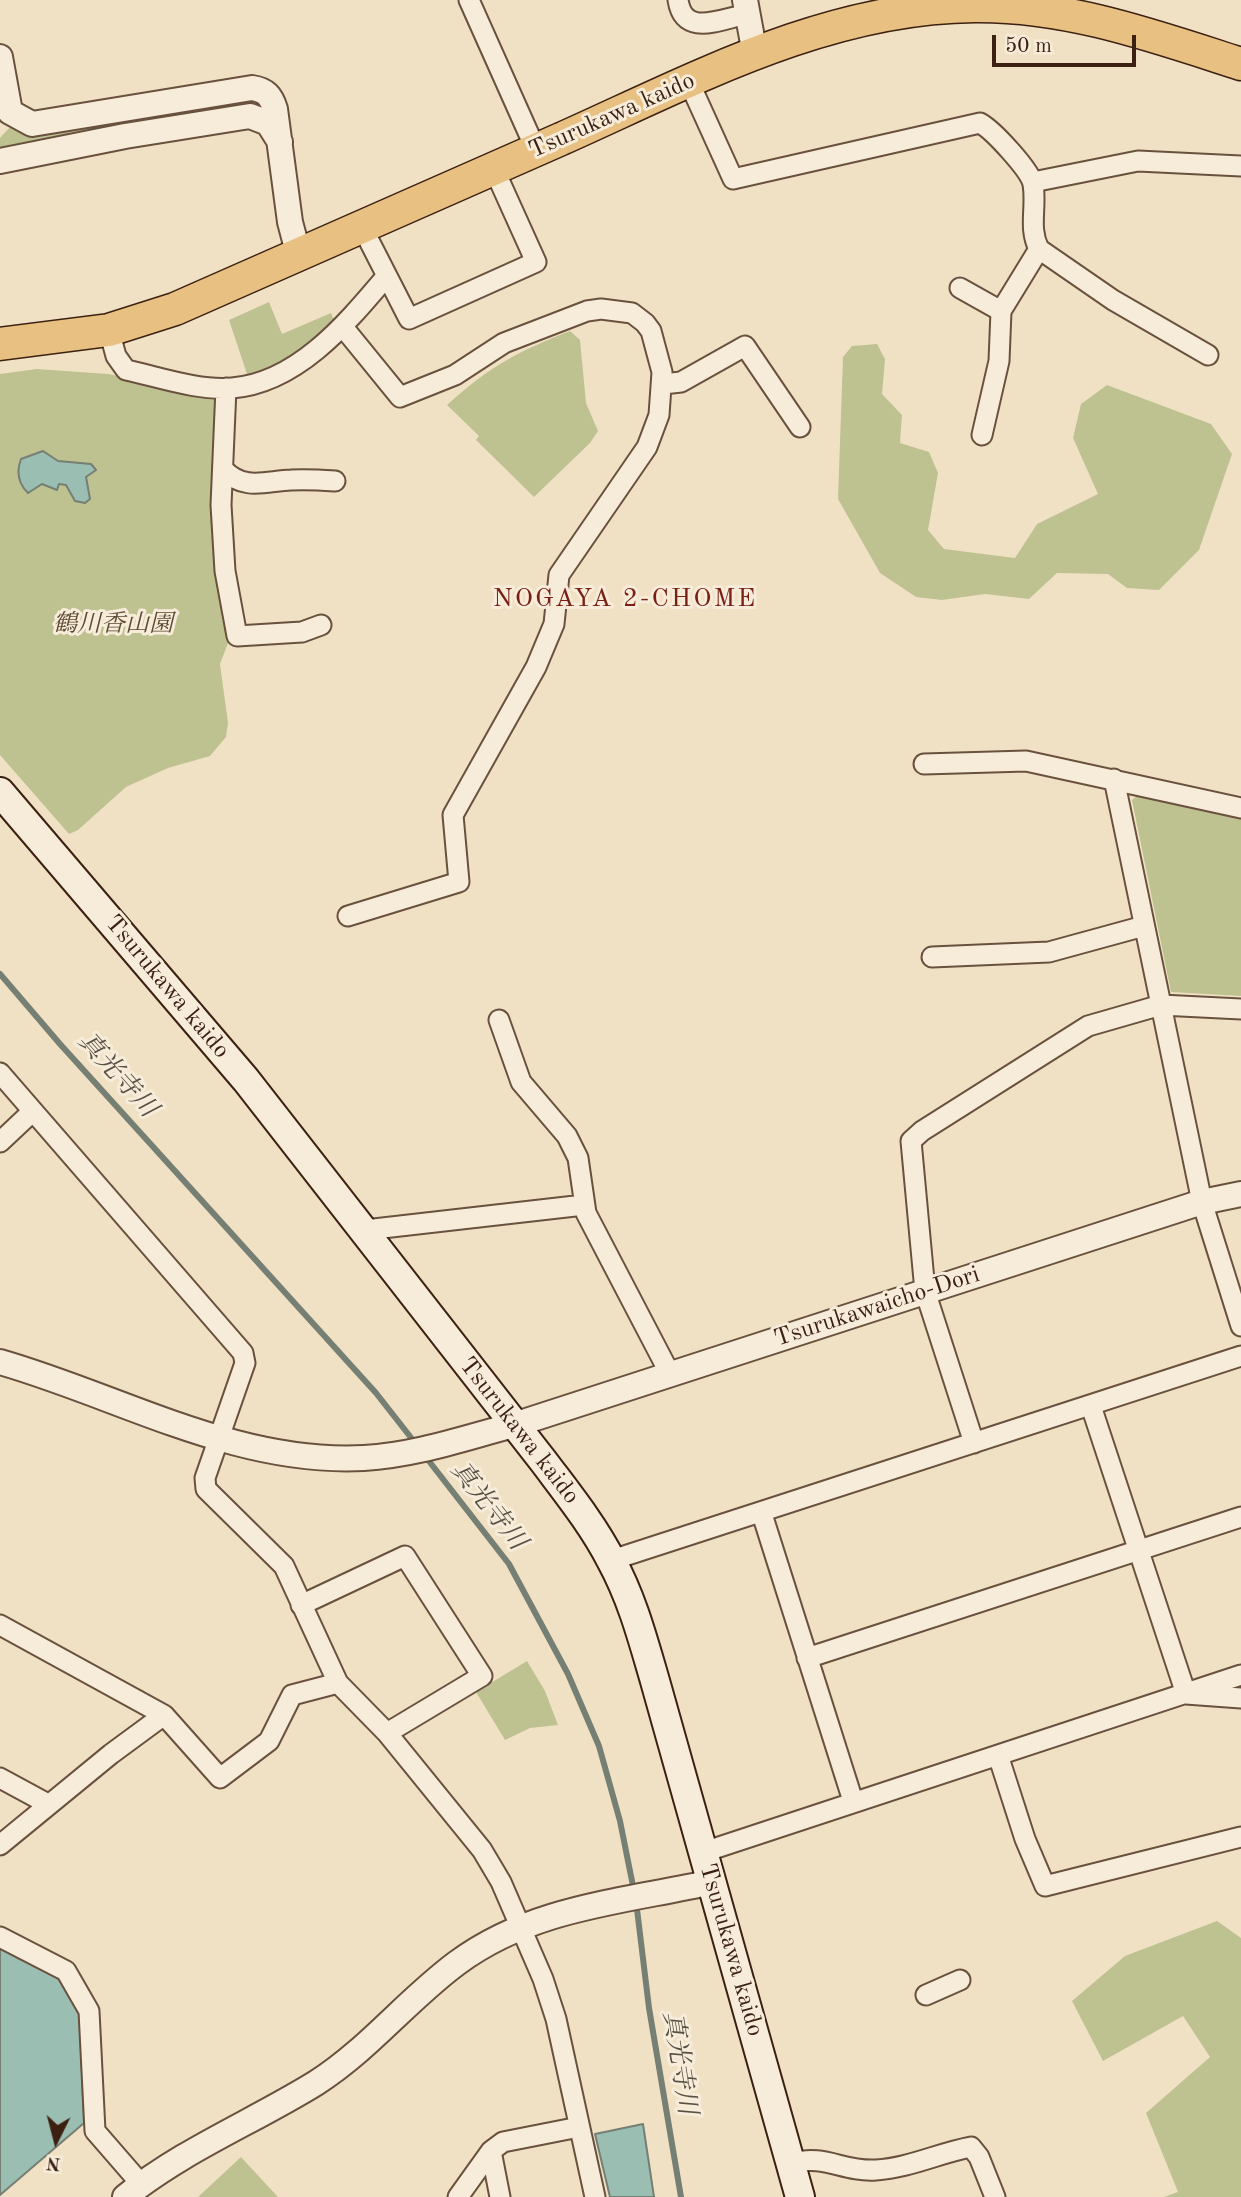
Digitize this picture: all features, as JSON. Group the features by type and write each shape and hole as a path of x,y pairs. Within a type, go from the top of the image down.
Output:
{"main road":[{"name":"Tsurukawa kaido","path":"0,344 109,330 175,309 755,54 799,36 850,23 922,9 976,3 1072,7 1118,25 1241,64"},
{"name":"Tsurukawa kaido","path":"0,792 246,1080 579,1508 612,1560 635,1614 800,2197"}],"street":[{"path":"469,0 536,150"},
{"path":"678,0 680,14 687,21 697,24 746,7 755,54"},
{"path":"0,57 6,104 10,112 23,121 42,122 252,88 263,90 271,98 290,222 299,256"},
{"path":"689,82 733,179 981,123 992,129 1033,182 1033,237 1039,249 1113,300 1208,355"},
{"path":"0,161 125,136 250,116 268,123 280,143"},
{"path":"1033,182 1138,161 1241,166"},
{"path":"362,228 385,278 409,319 536,262 494,169"},
{"path":"982,435 999,361 1001,310 1039,249"},
{"path":"109,330 116,356 126,370 226,388 262,381 281,372 343,327 385,278"},
{"path":"960,288 1001,310"},
{"path":"343,327 400,397 455,375 504,343 587,311 615,310 632,313 650,331 663,384 659,415 647,447 559,575 554,624 536,667 453,815 459,882 348,916"},
{"path":"663,384 681,382 745,346 800,427"},
{"path":"226,388 221,505 225,571 237,636 302,632 321,625"},
{"path":"224,470 239,481 254,485 292,480 335,481"},
{"path":"924,764 1026,761 1241,808"},
{"path":"1114,779 1202,1202 1241,1326"},
{"path":"932,957 1049,952 1144,926"},
{"path":"974,1443 925,1291 911,1141 922,1131 1088,1026 1161,1005 1241,1009"},
{"path":"499,1020 521,1082 567,1136 579,1158 584,1205 670,1374"},
{"path":"0,1073 243,1353 245,1363 205,1478 206,1489 284,1566 338,1683 387,1733 482,1850 501,1882 556,2019 595,2197"},
{"path":"0,1142 33,1111"},
{"name":"Tsurukawaicho-Dori","path":"0,1362 219,1438 308,1457 340,1459 400,1454 514,1425 1202,1202 1241,1194"},
{"path":"365,1230 584,1205"},
{"path":"612,1560 762,1514 1241,1356"},
{"path":"1091,1406 1186,1694"},
{"path":"762,1514 853,1801"},
{"path":"807,1658 1241,1517"},
{"path":"301,1605 405,1556 482,1676 387,1733"},
{"path":"0,1625 164,1715 220,1778 269,1741 292,1695 338,1683"},
{"path":"704,1852 1241,1675"},
{"path":"1186,1694 1241,1698"},
{"path":"0,1845 48,1804 164,1715"},
{"path":"998,1755 1025,1839 1045,1886 1241,1837"},
{"path":"0,1778 48,1804"},
{"path":"0,1937 66,1971 89,2011 95,2131 133,2191 198,2147 317,2082 359,2051 456,1964 520,1925 712,1882"},
{"path":"926,1995 960,1980"},
{"path":"458,2197 491,2151 503,2142 579,2127"},
{"path":"791,2162 818,2158 850,2169 876,2170 932,2159 971,2147 979,2157 995,2197"},
{"path":"491,2151 500,2197"}],"green space":[{"path":"105,123 106,126 0,148 0,138 10,127 38,137"},
{"path":"269,302 282,334 331,313 333,318 340,319 279,366 248,377 229,320"},
{"path":"570,331 580,340 586,403 598,431 590,443 534,497 476,440 479,436 447,405 505,361"},
{"path":"877,344 885,359 882,394 902,415 900,443 929,452 938,473 928,530 944,549 1015,558 1037,524 1098,494 1073,438 1081,404 1107,385 1211,424 1232,454 1199,550 1159,590 1127,588 1108,574 1057,573 1029,599 985,594 942,600 916,597 880,573 838,499 843,357 852,346"},
{"name":"鶴川香山園","path":"37,369 108,374 220,396 230,638 220,664 228,723 226,737 210,756 168,768 126,787 78,830 69,834 0,755 0,374"},
{"path":"1141,793 1241,817 1241,996 1171,992 1132,800"},
{"path":"527,1661 545,1691 558,1725 530,1728 505,1740 476,1692"},
{"path":"1217,1921 1241,1938 1241,2197 1164,2197 1178,2192 1146,2113 1210,2057 1183,2016 1103,2061 1072,2001 1125,1956"},
{"path":"241,2157 278,2197 198,2197"}],"water":[{"path":"43,451 58,461 91,464 96,470 86,477 90,499 85,503 75,501 66,485 59,484 57,490 42,484 28,493 19,477 21,459"},
{"path":"0,1949 38,1962 60,1975 79,2002 84,2123 0,2195"},
{"path":"643,2124 654,2197 610,2197 595,2134"}],"waterway":[{"name":"真光寺川","path":"0,974 376,1393 416,1444"},
{"name":"真光寺川","path":"425,1456 509,1564 568,1674 599,1746 620,1821 634,1891"},
{"name":"真光寺川","path":"636,1901 649,2008 681,2197"}],"district":[{"name":"NOGAYA 2-CHOME","path":"625,599"}]}
